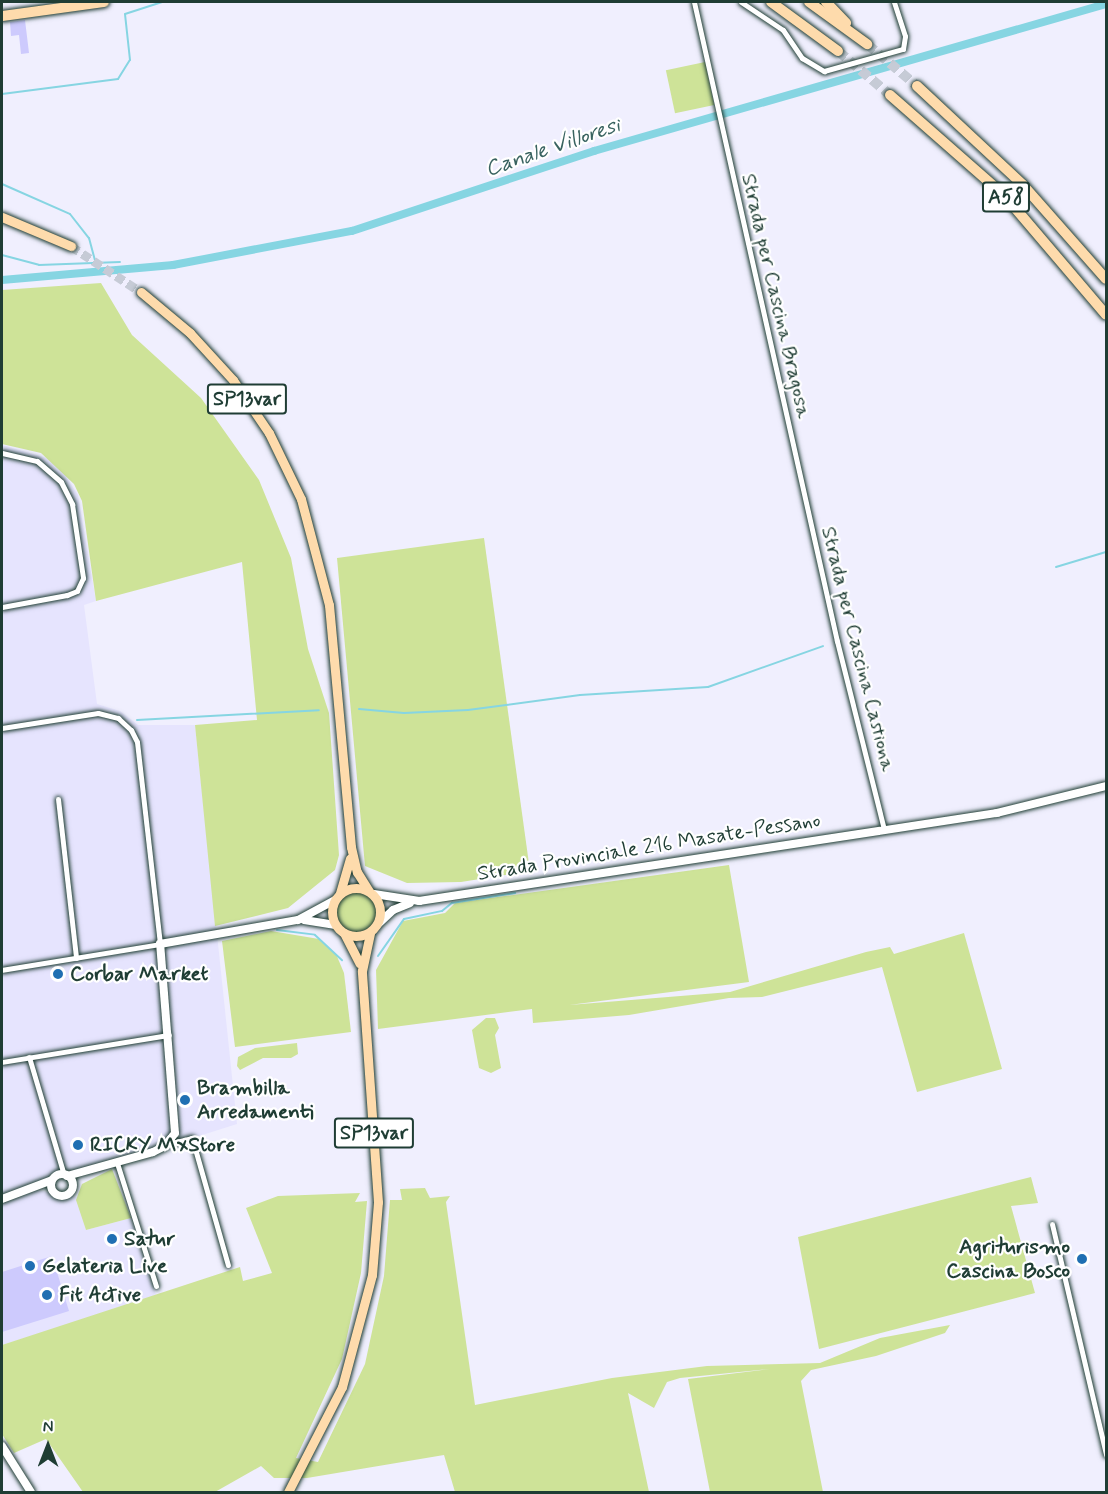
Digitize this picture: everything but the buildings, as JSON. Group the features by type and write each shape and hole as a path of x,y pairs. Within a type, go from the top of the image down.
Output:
{"highway":[{"path":"2,16 104,2"},
{"path":"771,2 838,51"},
{"path":"809,2 867,44 825,2"},
{"name":"A58","path":"917,86 1016,178 1107,279"},
{"name":"A58","path":"890,95 997,188 1107,315"}],"main road":[{"path":"2,218 71,246"},
{"name":"SP13var","path":"141,292 196,339 239,388 278,449 305,508 329,605 351,846 357,872 381,910 362,971"},
{"name":"Strada Provinciale 216 Masate-Pessano","path":"419,901 1017,808 1107,786"},
{"name":"SP13var","path":"288,1492 342,1387 372,1275 378,1202 362,971 355,948 339,929 332,913 351,846"},
{"path":"2,1199 29,1190 53,1178 87,1172 168,1144 177,1127 160,944 298,920 354,887 371,893 419,901"},
{"path":"298,920 339,929 358,936 374,928 393,910 419,901"},
{"path":"29,1190 65,1195 87,1172"},
{"path":"66,1175 72,1186"},
{"path":"53,1178 54,1193"},
{"path":"2,1446 31,1492"}],"street":[{"name":"Strada per Cascina Bragosa","path":"694,2 800,477"},
{"path":"741,2 783,30 802,58 830,70 903,49 905,36 894,2"},
{"path":"2,453 37,461 65,489 72,504 83,578 77,591 67,595 2,608"},
{"name":"Strada per Cascina Castiona","path":"800,477 884,829"},
{"path":"2,728 96,713 121,720 137,742 160,944 2,970"},
{"path":"58,799 76,958"},
{"path":"2,1062 169,1035"},
{"path":"28,1057 59,1165 66,1175"},
{"path":"168,1144 192,1138 228,1265"},
{"path":"117,1163 156,1286"},
{"path":"53,1178 59,1165"},
{"path":"1052,1224 1107,1455"}],"shaded area":[{"path":"2,445 47,458 63,472 78,495 96,601 84,605 97,704 120,711 138,725 195,725 237,1124 117,1162 59,1173 2,1197"},
{"path":"35,1190 77,1197 86,1230 131,1218 157,1298 2,1345 2,1200"}],"green space":[{"path":"705,62 714,105 675,113 666,70"},
{"path":"101,283 132,335 201,398 259,480 291,558 308,649 329,713 339,855 335,870 288,908 215,926 195,725 257,720 242,562 96,601 82,501 74,484 41,453 2,444 2,290"},
{"path":"484,538 530,871 461,882 407,883 365,866 337,558"},
{"path":"729,865 749,982 569,1005 730,992 866,952 890,947 894,954 964,933 1002,1069 917,1092 882,967 762,997 729,998 629,1015 533,1023 532,1009 378,1029 376,970 403,921 445,913 455,903"},
{"path":"356,891 371,897 377,912 371,927 356,933 341,927 335,912 341,897"},
{"path":"271,931 319,939 336,954 344,973 351,1032 235,1047 222,941"},
{"path":"486,1018 495,1018 499,1028 495,1035 501,1068 491,1073 479,1068 472,1030"},
{"path":"297,1043 298,1054 291,1058 263,1058 240,1070 237,1066 238,1057 255,1048"},
{"path":"112,1169 131,1218 86,1230 76,1200 82,1184"},
{"path":"1031,1177 1038,1203 1011,1206 1035,1293 819,1349 798,1237"},
{"path":"425,1188 430,1198 450,1196 446,1202 475,1405 612,1378 707,1366 820,1363 880,1338 950,1325 945,1333 876,1356 811,1370 801,1381 823,1492 710,1492 688,1379 770,1369 680,1378 667,1382 654,1408 628,1393 649,1492 455,1492 444,1455 307,1478 274,1478 261,1466 215,1492 83,1492 46,1439 14,1453 2,1434 2,1345 240,1267 243,1281 272,1273 246,1208 278,1196 360,1193 355,1202 367,1201 361,1273 342,1359 296,1458 318,1462 365,1364 384,1276 390,1200 402,1200 400,1189"}],"waterway":[{"path":"2,94 118,79 130,60 125,14 162,2"},
{"name":"Canale Villoresi","path":"2,280 173,265 352,231 594,151 1106,4"},
{"path":"2,184 70,214 89,238 96,264"},
{"path":"2,255 39,265 120,262"},
{"path":"1056,567 1106,552"},
{"path":"359,709 404,713 468,710 580,695 708,687 823,646"},
{"path":"137,720 319,710"},
{"path":"378,956 404,919 442,911 452,903 515,893"},
{"path":"277,930 315,935 342,960"}],"tunnel":[{"path":"867,44 917,86"},
{"path":"838,51 890,95"},
{"path":"71,246 141,292"}],"place":[{"name":"Corbar Market","path":"58,974"},
{"name":"Brambilla Arredamenti","path":"185,1100"},
{"name":"RICKY MxStore","path":"78,1145"},
{"name":"Satur","path":"112,1239"},
{"name":"Agriturismo Cascina Bosco","path":"1082,1259"},
{"name":"Gelateria Live","path":"30,1266"},
{"name":"Fit Active","path":"47,1295"}]}
